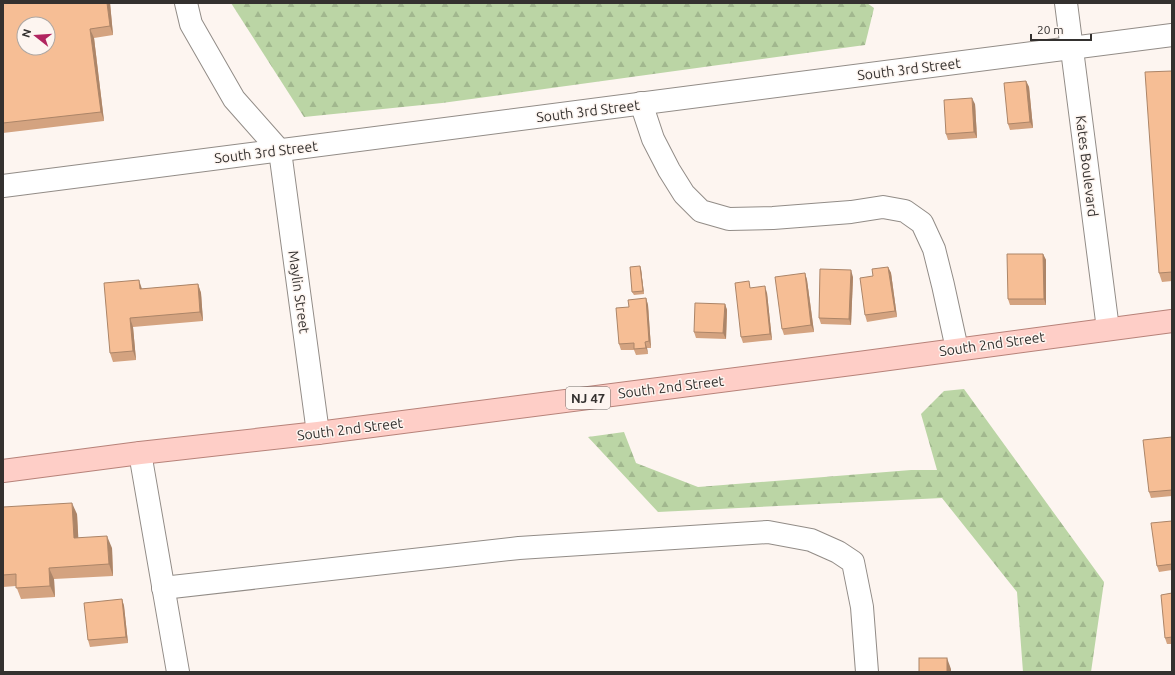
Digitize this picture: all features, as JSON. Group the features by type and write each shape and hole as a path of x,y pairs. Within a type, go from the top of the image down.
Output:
{"main road":[{"name":"South 2nd Street","path":"3,471 140,453 318,433 1172,320"}],"street":[{"path":"186,3 191,24 234,99 280,151"},
{"name":"Kates Boulevard","path":"1066,3 1108,328"},
{"name":"South 3rd Street","path":"3,186 1172,35"},
{"path":"641,104 654,139 669,170 684,194 701,211 729,218 774,218 852,212 883,207 904,211 922,223 934,249 957,349"},
{"name":"Maylin Street","path":"280,151 318,433"},
{"path":"140,453 178,672"},
{"path":"163,588 519,548 768,532 811,540 838,552 853,562 862,607 867,672"}],"green space":[{"path":"231,3 867,3 874,8 865,45 442,103 304,117"},
{"path":"964,389 1104,582 1091,672 1023,672 1017,592 942,498 658,512 588,437 624,432 636,463 698,487 911,470 937,470 921,414 944,391"}],"building":[{"path":"3,3 107,3 110,26 90,29 101,112 3,123"},
{"path":"1172,71 1172,272 1159,273 1145,72"},
{"path":"1026,81 1030,122 1008,124 1004,83"},
{"path":"972,98 974,132 946,134 944,100"},
{"path":"1007,254 1043,254 1044,299 1008,299"},
{"path":"640,266 643,291 632,292 630,267"},
{"path":"888,267 895,311 865,315 860,278 873,276 872,269"},
{"path":"820,269 851,270 849,319 819,318"},
{"path":"805,273 811,325 782,329 775,277"},
{"path":"139,280 140,289 198,284 200,312 130,318 133,351 110,353 104,283"},
{"path":"749,281 750,288 765,286 770,334 741,337 735,283"},
{"path":"646,298 649,341 645,342 646,348 634,349 634,343 619,344 616,308 629,307 628,300"},
{"path":"695,303 725,304 723,333 694,332"},
{"path":"1172,437 1172,490 1149,492 1143,440"},
{"path":"72,503 74,538 107,536 109,564 49,568 50,586 16,588 16,574 3,575 3,507"},
{"path":"1172,521 1172,564 1157,566 1151,523"},
{"path":"1172,593 1172,637 1165,638 1161,595"},
{"path":"122,599 126,637 88,640 84,603"},
{"path":"919,658 947,658 947,672 919,672"}]}
